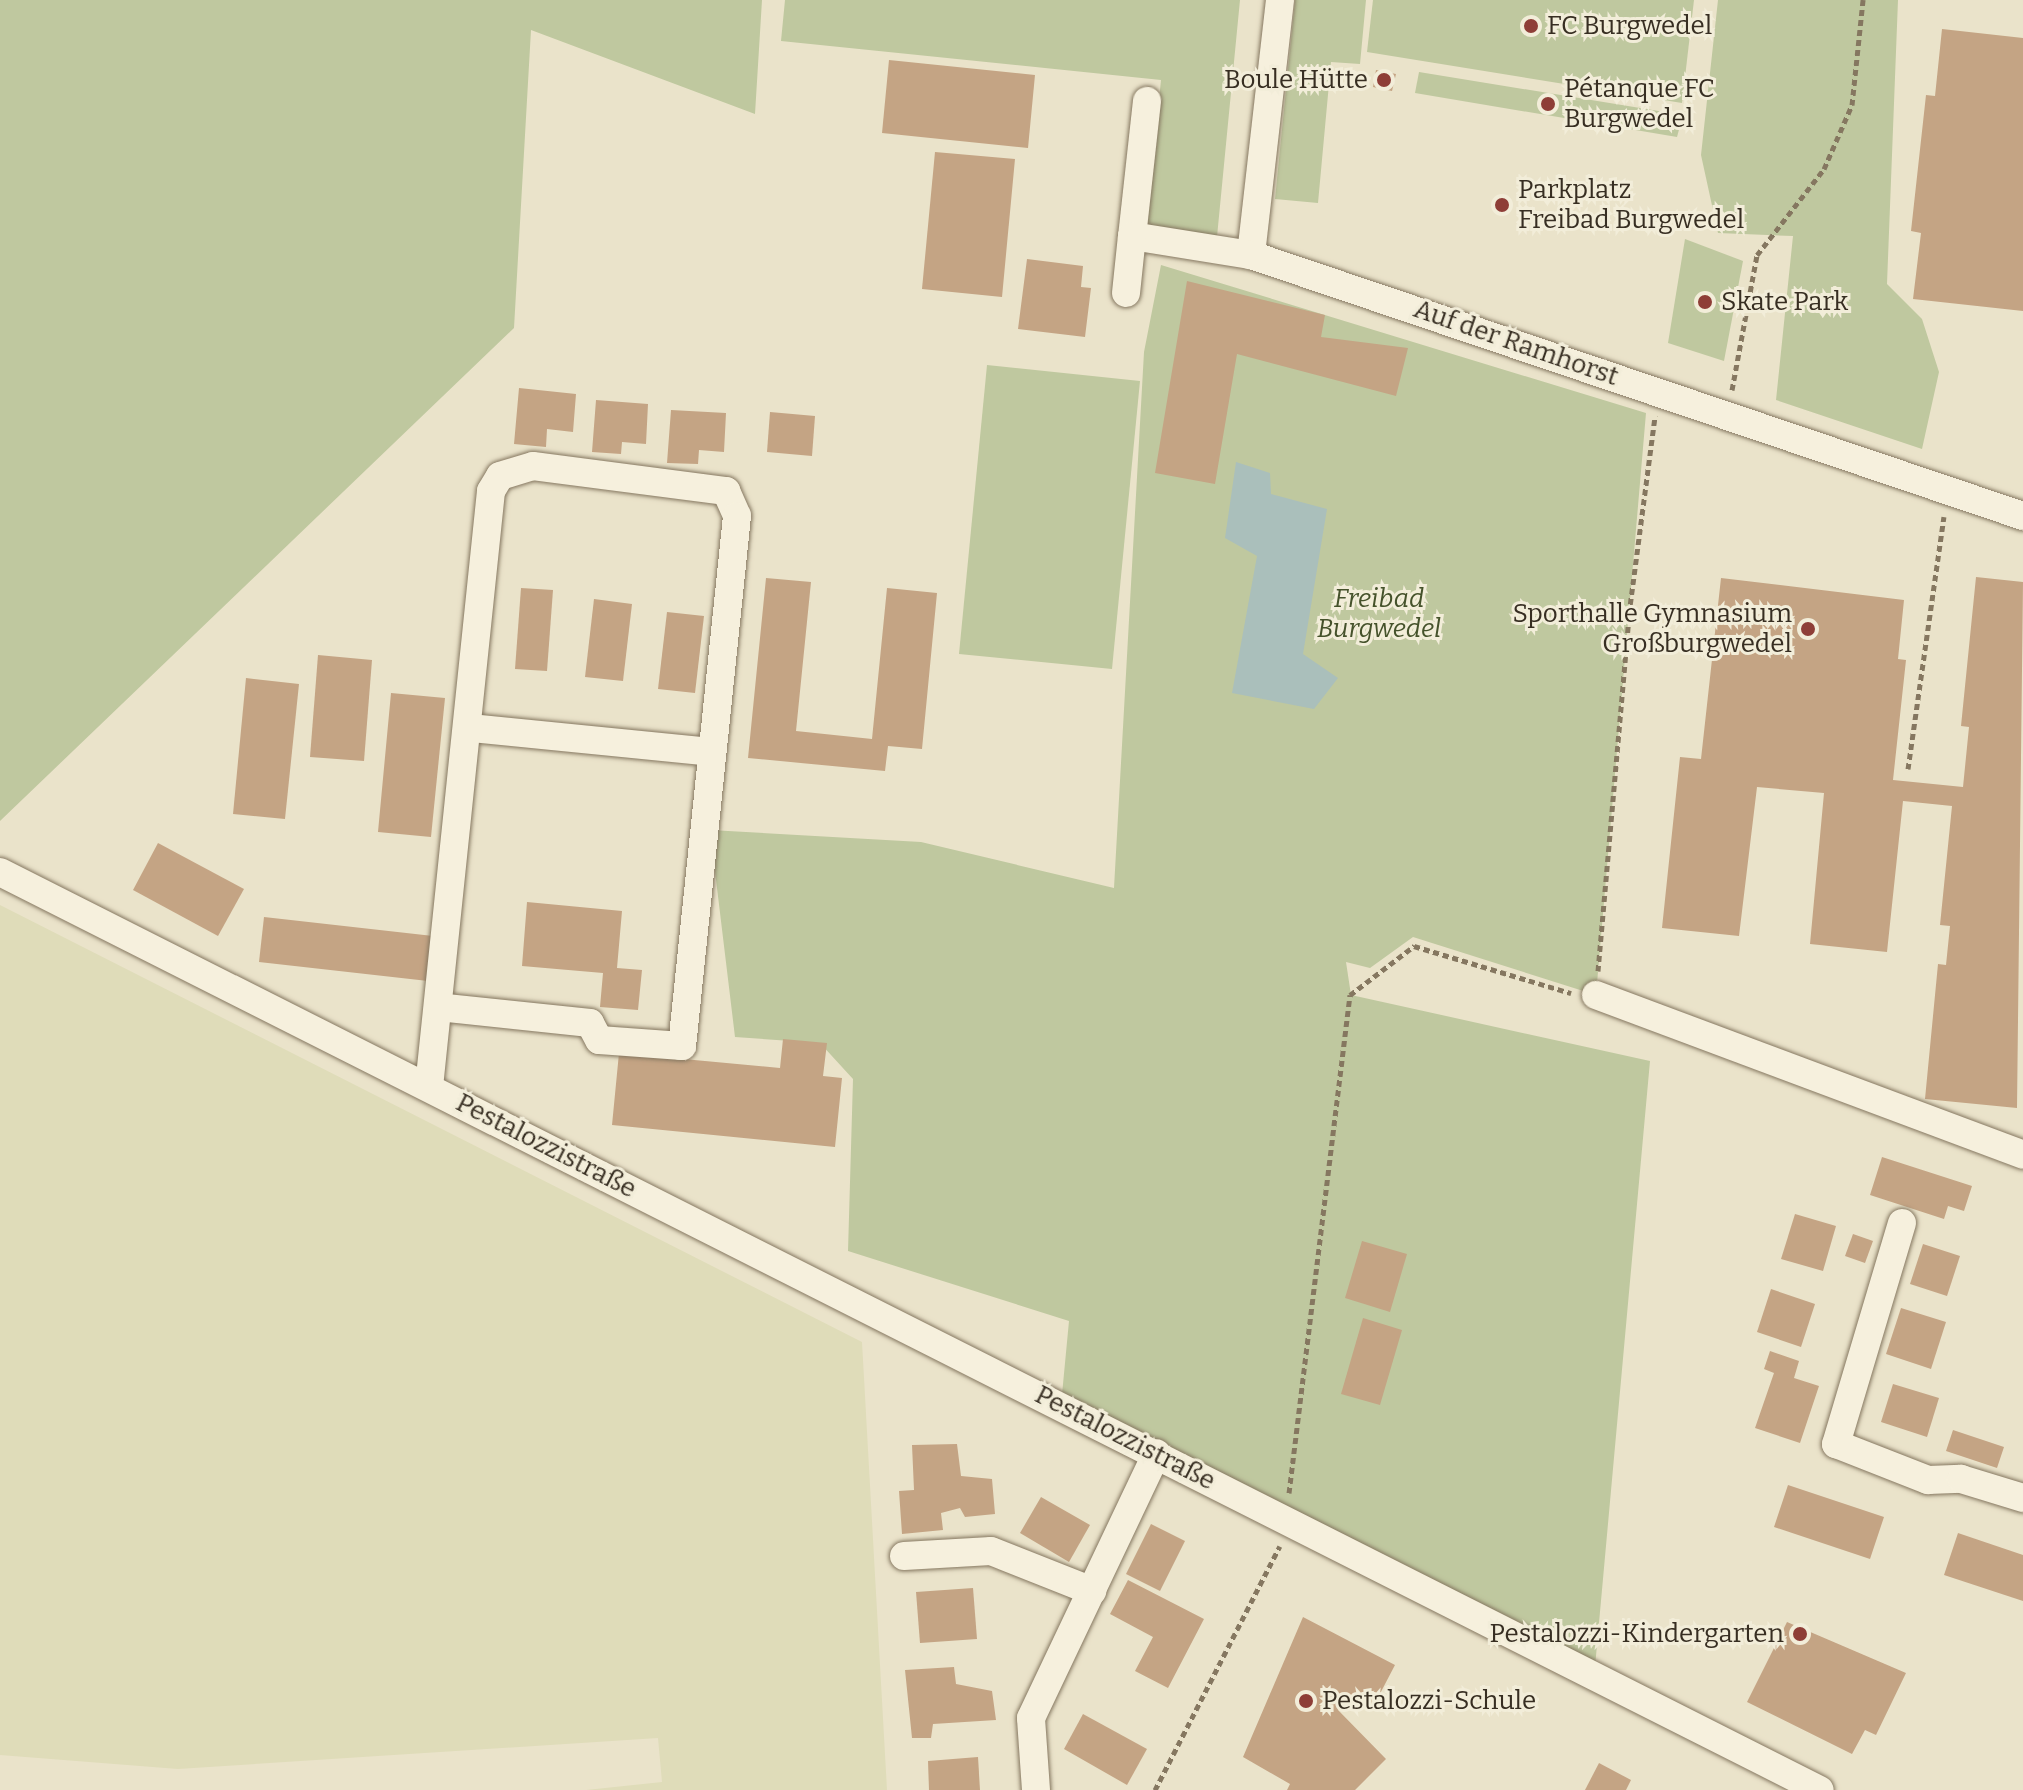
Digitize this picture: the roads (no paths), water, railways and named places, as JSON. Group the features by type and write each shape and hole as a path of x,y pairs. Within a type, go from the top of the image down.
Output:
{"street":[{"path":"1251,255 1280,0"},
{"path":"1126,293 1147,101"},
{"name":"Auf der Ramhorst","path":"1132,236 1251,255 2023,516"},
{"name":"Pestalozzistraße","path":"429,1087 471,728 491,491 500,476 533,466 713,486 734,501 682,1046 599,1040 590,1023 439,1007"},
{"path":"471,728 712,752"},
{"name":"Pestalozzistraße","path":"0,872 1820,1790"},
{"path":"1596,995 2023,1155"},
{"path":"1902,1223 1836,1444 1928,1480 1961,1479 2020,1489"},
{"path":"1036,1790 1031,1718 1157,1453"},
{"path":"904,1556 991,1551 1092,1591"}],"place":[{"name":"FC Burgwedel","path":"1531,26"},
{"name":"Boule Hütte","path":"1384,80"},
{"name":"Pétanque FC Burgwedel","path":"1548,104"},
{"name":"Parkplatz Freibad Burgwedel","path":"1502,205"},
{"name":"Skate Park","path":"1705,302"},
{"name":"Sporthalle Gymnasium Großburgwedel","path":"1808,629"},
{"name":"Pestalozzi-Kindergarten","path":"1800,1634"},
{"name":"Pestalozzi-Schule","path":"1306,1701"}],"park label":[{"name":"Freibad Burgwedel","path":"1379,614"}]}
